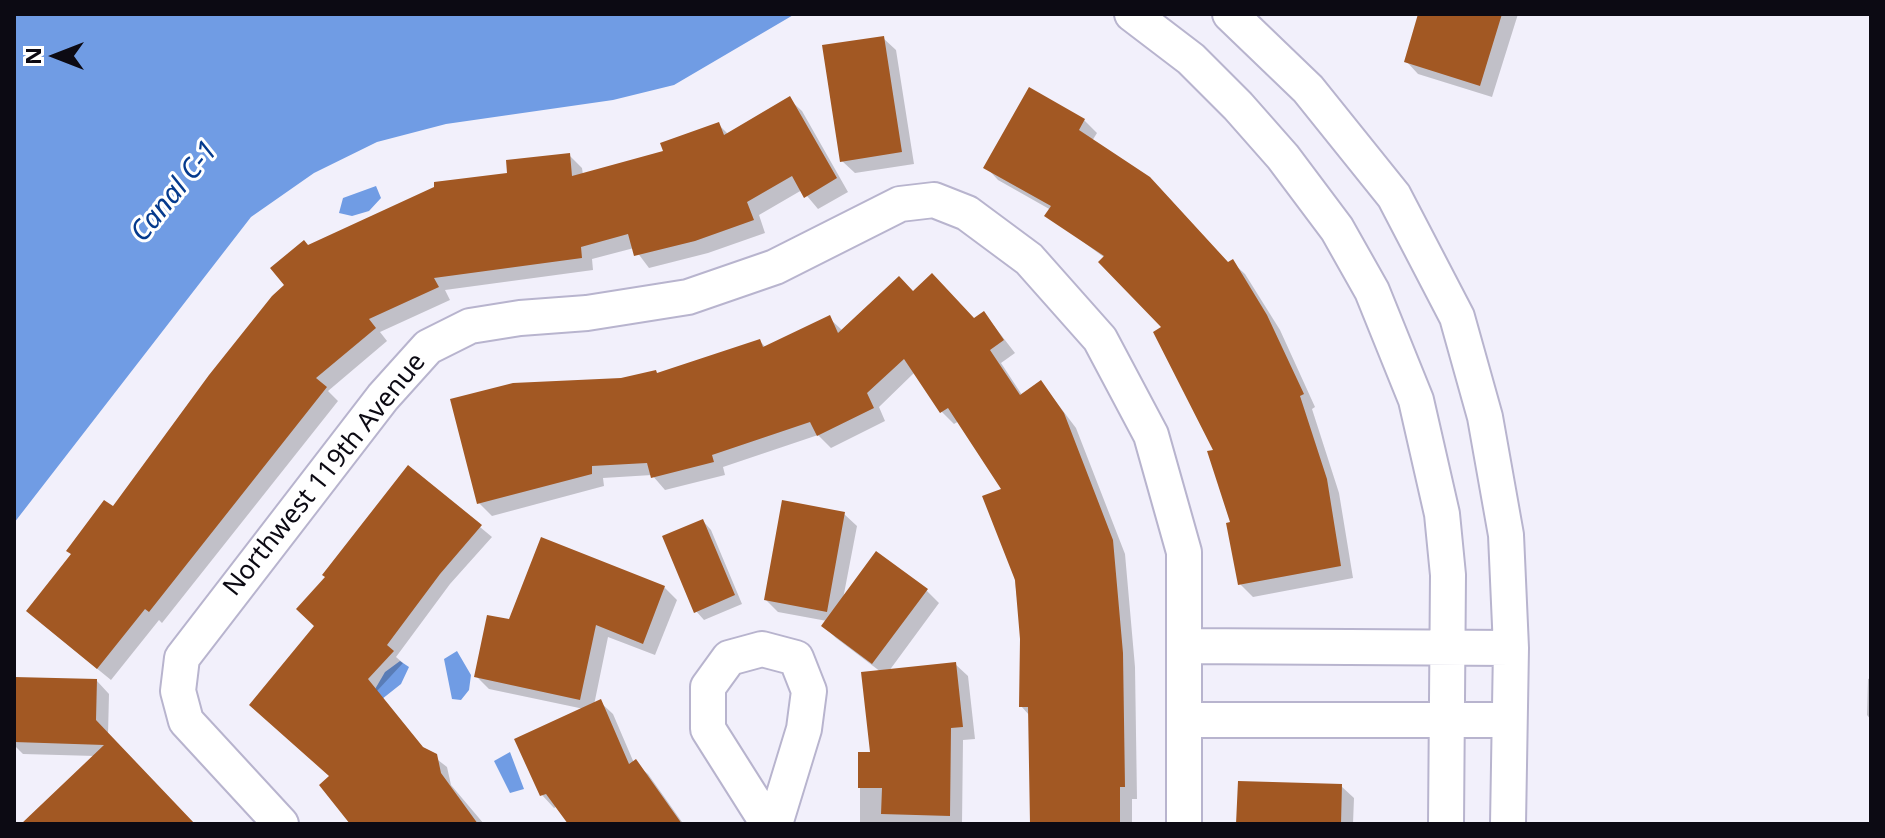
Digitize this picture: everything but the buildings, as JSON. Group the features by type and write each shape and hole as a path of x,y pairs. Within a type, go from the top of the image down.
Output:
{"street":[{"path":"1132,14 1191,59 1283,157 1337,229 1372,291 1416,400 1442,514 1448,648 1446,824"},
{"path":"1230,14 1308,89 1394,196 1457,317 1485,417 1506,535 1511,648 1508,824"},
{"name":"Northwest 119th Avenue","path":"281,824 186,721 178,691 182,658 383,397 428,347 470,326 587,313 688,297 775,267 900,204 934,200 967,213 1029,259 1100,339 1151,435 1184,552 1186,646"},
{"path":"1184,824 1186,646 1511,648"},
{"path":"768,824 708,729 708,687 729,658 762,649 796,658 809,691 804,729 775,824"},
{"path":"1184,720 1509,720"}],"water":[{"name":"Canal C-1","path":"14,14 795,14 674,85 613,100 446,124 377,142 314,173 251,217 14,523"},
{"path":"376,186 381,198 369,211 352,216 339,213 343,198"},
{"path":"457,651 471,675 469,690 461,700 452,699 444,659"},
{"path":"400,661 409,667 401,684 377,703 371,696 385,672"},
{"path":"510,752 524,789 510,793 494,761"}]}
